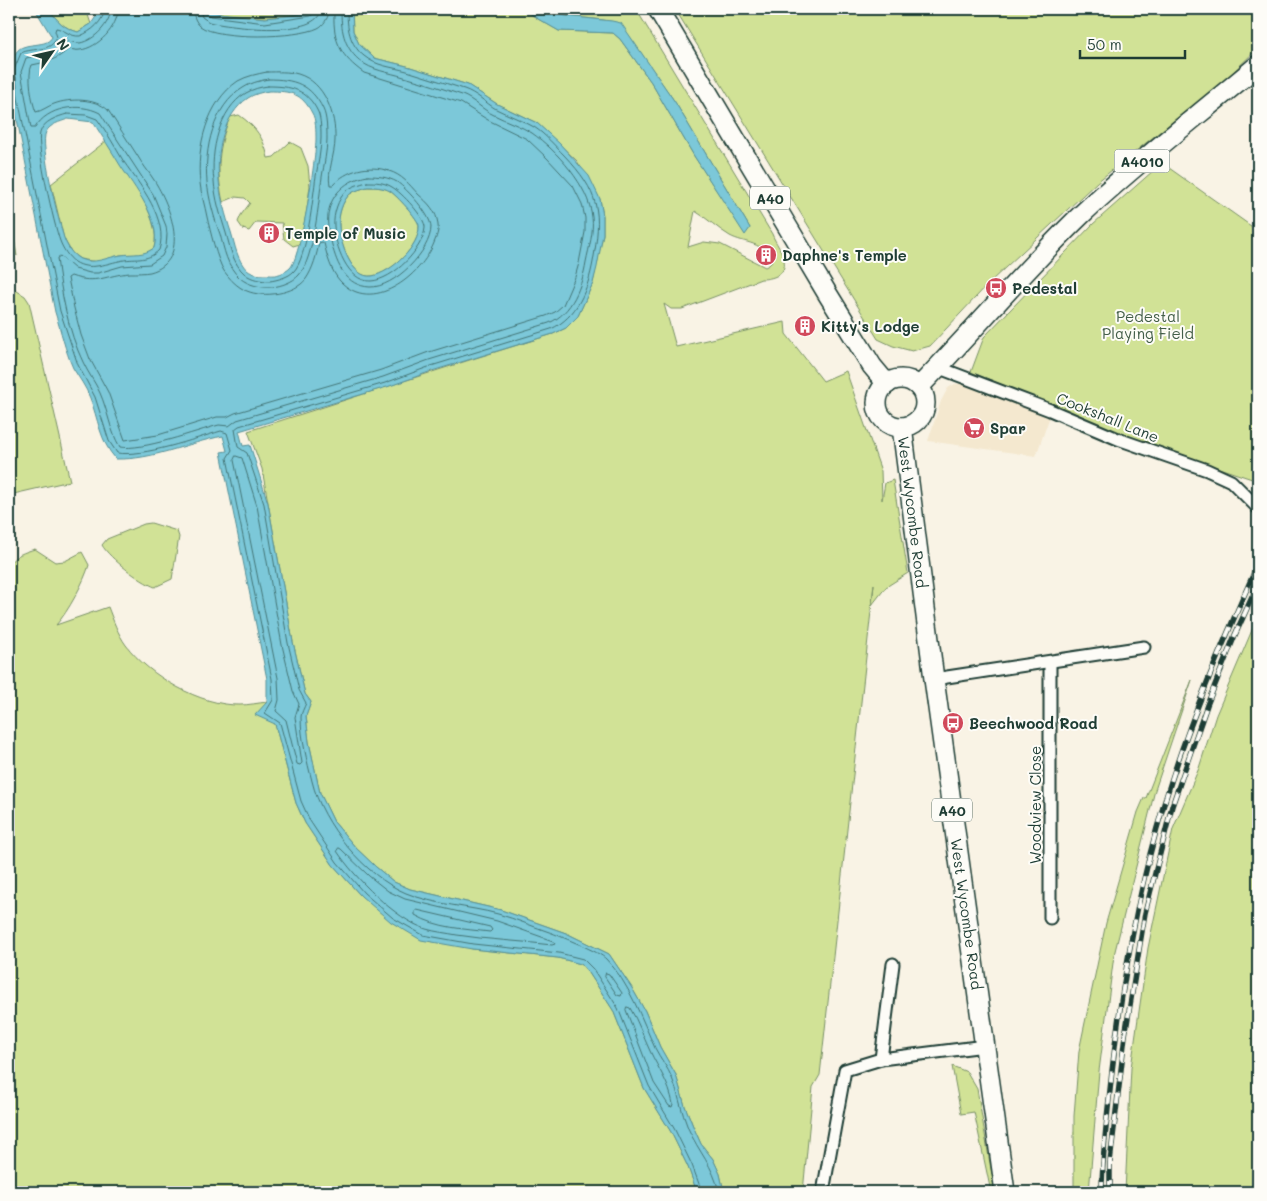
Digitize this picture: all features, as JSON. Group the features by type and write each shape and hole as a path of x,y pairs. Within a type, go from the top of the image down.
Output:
{"main road":[{"name":"A40","path":"658,9 827,293 872,366 886,384"},
{"name":"A4010","path":"919,386 1032,264 1082,214 1130,170 1258,65"},
{"path":"904,379 919,386 925,400 925,408 915,423 902,427 896,426 886,421 880,414 877,403 878,395 886,384 904,379"},
{"name":"West Wycombe Road","path":"902,427 934,679 1005,1192"}],"street":[{"name":"Cookshall Lane","path":"937,367 1118,438 1207,470 1231,481 1258,508"},
{"path":"934,679 1144,647"},
{"name":"Woodview Close","path":"1050,662 1050,918"},
{"path":"881,1059 893,964"},
{"path":"823,1192 845,1070 881,1059 985,1046"}],"shaded area":[{"path":"955,384 966,384 984,390 1050,416 1036,456 928,441 941,401 948,388"}],"green space":[{"path":"49,9 86,9 91,24 78,32 61,23"},
{"path":"208,9 320,9 287,16 253,17 231,15"},
{"path":"352,9 524,9 559,31 613,33 620,39 651,82 694,156 745,234 750,228 675,102 621,24 576,17 550,9 636,9 772,234 784,260 781,273 774,277 761,279 682,309 671,309 664,304 676,347 785,322 786,334 823,381 846,371 881,471 882,500 885,483 893,480 908,573 886,587 872,605 874,584 820,1075 813,1087 803,1192 724,1192 720,1174 713,1159 701,1144 693,1126 676,1075 660,1047 645,1011 609,954 566,933 501,910 410,889 394,882 356,848 334,822 320,793 309,742 306,716 311,702 305,694 293,642 262,469 248,431 553,334 566,328 578,316 593,283 603,234 603,216 600,199 577,161 537,123 497,104 468,85 374,58 359,44 353,31","holes":["695,211 730,236 754,244 764,250 772,262 765,267 720,244 704,242 688,247"]},
{"path":"675,9 1258,9 1258,48 1225,80 1097,182 991,281 930,346 912,351 893,346 878,339"},
{"path":"239,115 258,134 268,158 274,157 290,142 301,148 308,166 310,186 300,244 293,246 284,239 282,223 256,222 249,231 243,229 238,222 250,203 245,198 235,197 223,202 219,179 219,159 230,117"},
{"path":"106,141 131,178 147,207 153,222 155,236 154,248 145,254 120,255 97,262 80,259 72,253 64,239 51,184"},
{"name":"Pedestal Playing Field","path":"1162,163 1258,231 1258,492 1252,479 1147,444 971,372 984,337 1093,224"},
{"path":"367,187 382,188 390,191 402,202 419,226 415,242 410,250 388,270 372,276 358,272 353,266 344,250 339,226 341,209 347,197"},
{"path":"9,208 17,256 9,248"},
{"path":"9,286 25,296 29,302 70,481 9,495"},
{"path":"151,523 177,531 179,537 172,579 155,587 126,569 102,545 107,539"},
{"path":"35,549 55,562 65,561 82,552 89,565 66,613 56,625 108,607 126,645 136,657 148,668 177,687 193,695 225,704 243,705 267,702 275,724 296,803 305,823 333,865 361,896 472,949 558,958 581,964 613,1010 644,1088 671,1132 688,1167 697,1192 9,1192 9,565 17,556"},
{"path":"1258,616 1258,1192 1125,1192 1131,1068 1148,948 1173,829 1199,768 1216,715"},
{"path":"1192,680 1155,790 1114,955 1099,1071 1089,1192 1074,1192 1074,1116 1079,1051 1106,923 1138,812 1144,798 1146,798"},
{"path":"952,1066 967,1072 977,1089 995,1192 991,1192 974,1112 961,1114"}],"water":[{"path":"35,9 49,9 61,24 78,32 91,24 101,9 208,9 219,13 265,18 295,15 320,9 352,9 353,31 359,44 374,58 468,85 497,104 537,123 560,144 589,176 600,199 603,216 603,234 593,283 578,316 566,328 553,334 432,371 387,387 239,431 243,446 250,445 268,503 293,642 305,694 311,702 306,716 309,742 320,793 334,822 356,848 394,882 410,889 501,910 566,933 609,954 645,1011 660,1047 676,1075 693,1126 701,1144 713,1159 720,1174 724,1192 697,1192 688,1167 671,1132 644,1088 613,1010 581,964 558,958 472,949 421,940 391,922 361,896 333,865 305,823 296,803 275,724 255,715 267,702 267,679 221,452 227,451 223,436 157,454 130,459 116,459 106,445 88,394 73,368 65,347 55,312 13,99 11,78 12,62 18,50 25,46 45,43 52,37","holes":["269,91 295,94 300,97 308,106 313,116 316,136 307,207 299,246 294,260 290,268 277,275 260,275 247,270 237,252 224,206 218,169 220,146 232,114 248,98 258,93","68,119 93,122 145,204 154,226 154,248 142,253 90,261 80,259 70,250 64,238 54,201 45,151 46,132 56,124","367,187 379,187 390,191 402,202 419,226 418,234 410,250 388,270 380,274 372,276 358,272 344,250 339,218 347,197"]},
{"path":"524,9 550,9 566,16 621,23 675,102 750,228 745,235 694,156 651,82 620,39 613,33 559,31"}],"railway":[{"path":"1102,1192 1104,1147 1116,1038 1132,936 1146,869 1184,742 1219,652 1258,564"},
{"path":"1110,1192 1110,1162 1125,1036 1145,913 1172,806 1207,705 1258,584"}],"place":[{"name":"Temple of Music","path":"269,233"},
{"name":"Daphne's Temple","path":"766,255"},
{"name":"Pedestal","path":"996,288"},
{"name":"Kitty's Lodge","path":"805,326"},
{"name":"Spar","path":"974,428"},
{"name":"Beechwood Road","path":"953,723"}]}
